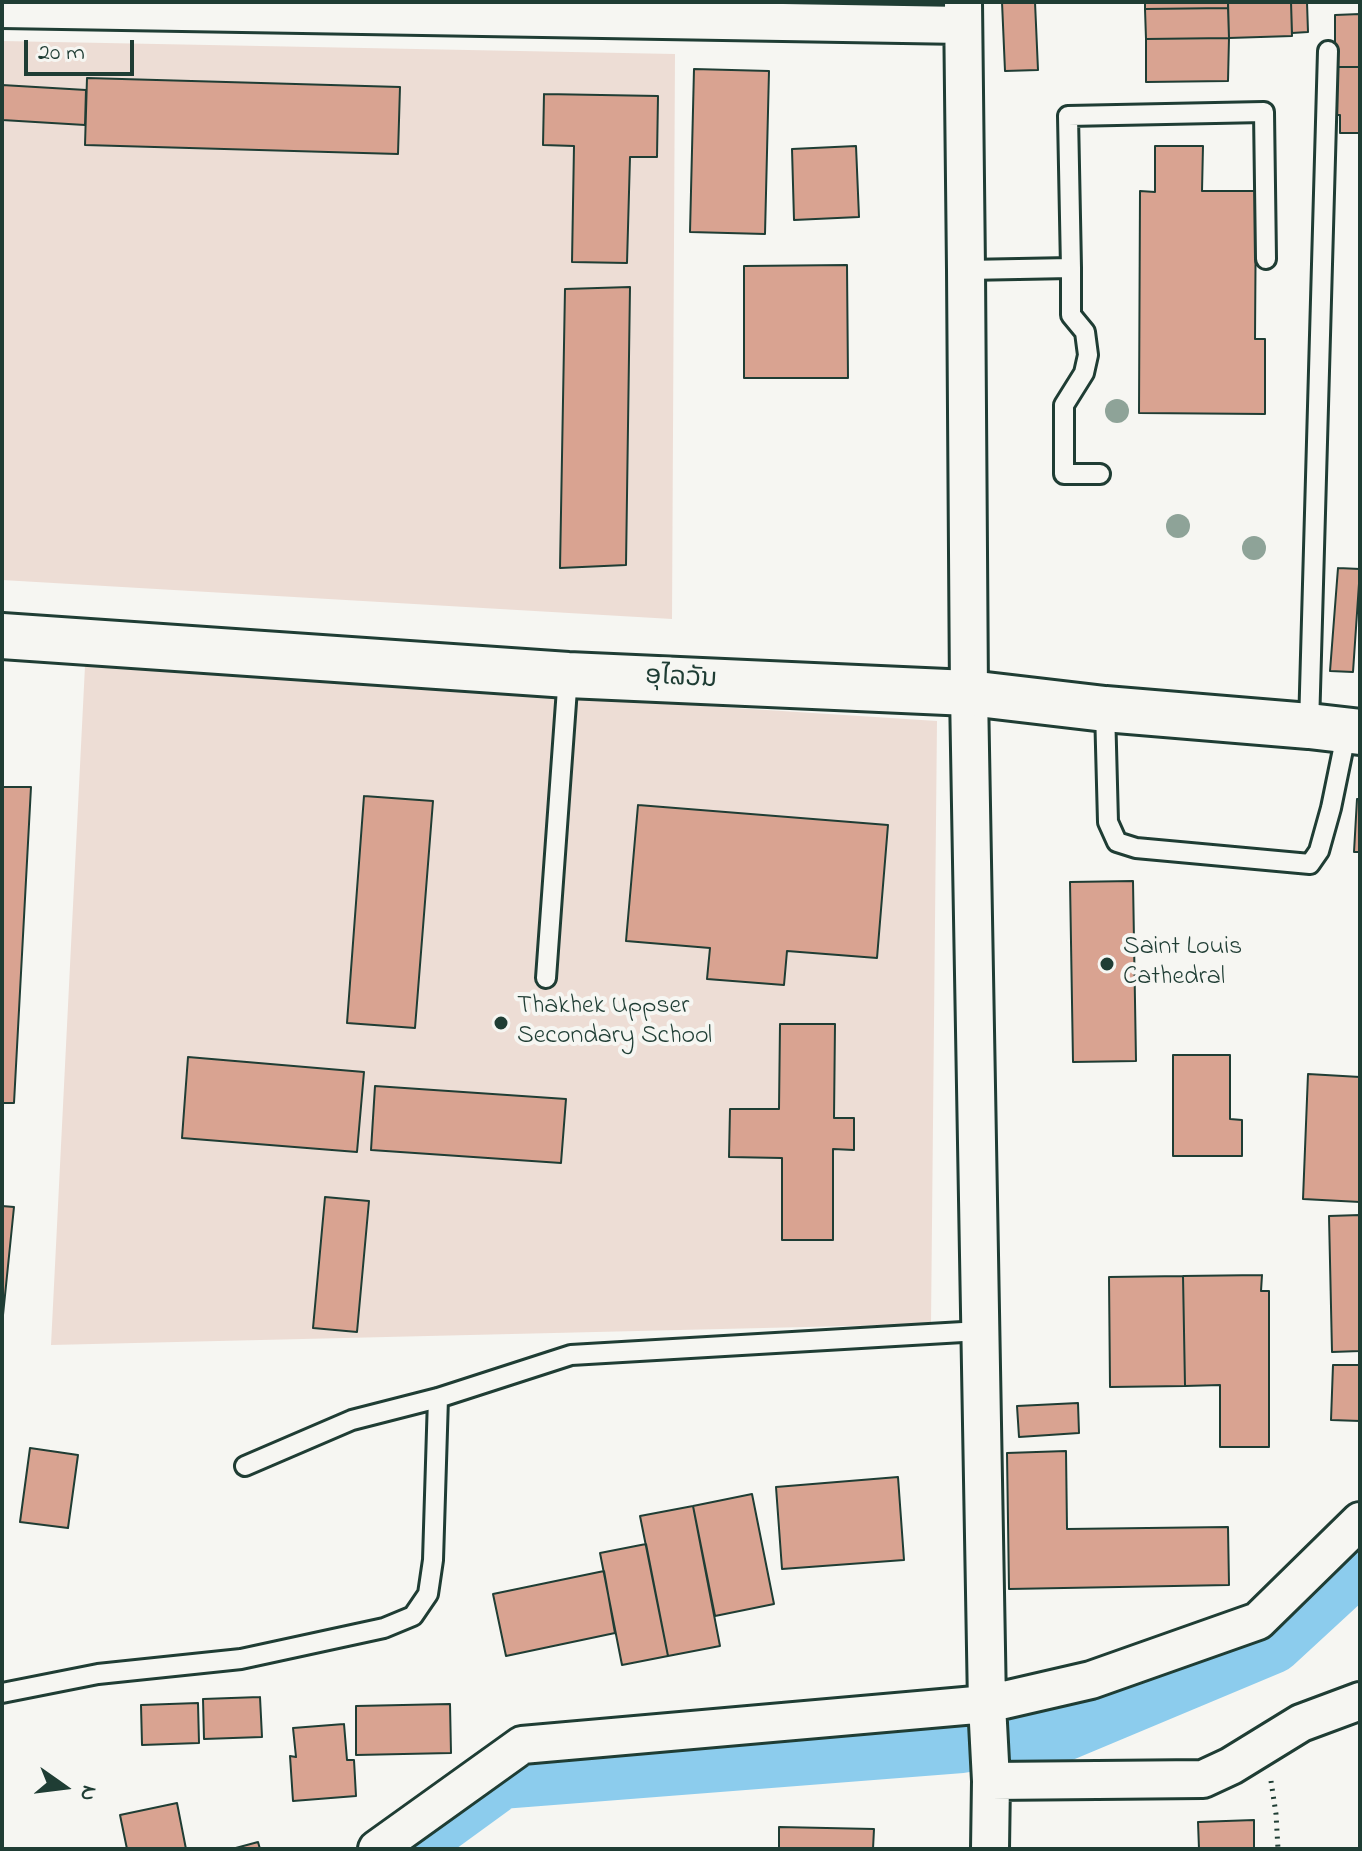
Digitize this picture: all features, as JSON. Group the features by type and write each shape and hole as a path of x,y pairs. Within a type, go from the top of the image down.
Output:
{"street":[{"path":"2,9 963,13 969,693 990,1849"},
{"name":"ອຸໄລວັນ","path":"2,636 568,675 969,693 1105,709 1339,729"},
{"path":"377,1849 522,1745 987,1704 1091,1680 1258,1621 1360,1521"},
{"path":"991,1781 1203,1779 1244,1759 1301,1723 1360,1701"}],"lane":[{"path":"1105,709 1108,822 1117,842 1136,848 1310,864 1319,851 1331,808 1339,729 1328,51"},
{"path":"1100,474 1064,474 1064,405 1084,373 1088,355 1085,332 1071,315 1068,116 1264,112 1266,259"},
{"path":"966,270 1071,268"},
{"path":"546,978 568,675"},
{"path":"245,1466 352,1420 438,1398 571,1355 980,1331"},
{"path":"2,1693 98,1674 241,1659 384,1628 413,1616 428,1594 433,1560 438,1398"}],"path":[{"path":"1244,1759 1255,1763 1270,1777 1278,1849"}],"shaded area":[{"path":"2,41 675,54 672,619 2,580"},
{"name":"Thakhek Uppser Secondary School","path":"85,666 937,721 931,1324 51,1345"}],"building":[{"path":"1002,2 1035,2 1038,70 1005,71"},
{"path":"1145,2 1228,2 1228,8 1145,9"},
{"path":"1228,2 1291,2 1292,36 1229,38"},
{"path":"1291,2 1307,2 1308,32 1292,33"},
{"path":"1228,8 1229,38 1146,39 1145,9"},
{"path":"1360,14 1360,67 1335,67 1335,15"},
{"path":"1229,38 1228,81 1146,82 1146,39"},
{"path":"1335,67 1360,67 1360,133 1340,133 1340,115 1336,115"},
{"path":"694,69 769,71 765,234 690,232"},
{"path":"87,78 400,87 398,154 85,145"},
{"path":"2,85 86,90 85,125 2,120"},
{"path":"544,94 658,96 657,157 630,157 627,263 572,262 574,146 543,145"},
{"path":"856,146 859,217 794,220 792,149"},
{"path":"1155,146 1203,146 1202,191 1256,191 1255,339 1265,339 1265,414 1139,413 1140,191 1155,192"},
{"path":"847,265 848,378 744,378 744,266"},
{"path":"630,287 626,565 560,568 565,289"},
{"path":"1338,568 1360,569 1353,672 1330,671"},
{"path":"2,787 31,787 14,1103 2,1103"},
{"path":"364,796 433,801 415,1028 347,1023"},
{"path":"1357,799 1360,799 1360,852 1354,852"},
{"path":"638,805 888,825 877,958 787,951 784,985 707,979 710,948 626,941"},
{"path":"1133,881 1136,1061 1073,1062 1070,882"},
{"path":"780,1024 835,1024 834,1118 854,1118 854,1150 833,1149 833,1240 782,1240 782,1158 729,1157 730,1109 779,1109"},
{"path":"1173,1055 1230,1055 1230,1119 1242,1120 1242,1156 1173,1156"},
{"path":"188,1057 364,1072 357,1152 182,1138"},
{"path":"1308,1074 1360,1077 1360,1202 1303,1199"},
{"path":"375,1086 566,1099 561,1163 371,1150"},
{"path":"325,1197 369,1201 357,1332 313,1328"},
{"path":"2,1206 14,1207 3,1315 2,1315"},
{"path":"1360,1215 1360,1351 1332,1352 1329,1216"},
{"path":"1262,1275 1261,1291 1269,1291 1269,1447 1220,1447 1220,1385 1185,1386 1183,1276"},
{"path":"1183,1276 1185,1386 1110,1387 1109,1277"},
{"path":"1333,1365 1360,1365 1360,1421 1331,1420"},
{"path":"1078,1403 1079,1433 1019,1437 1017,1406"},
{"path":"30,1448 78,1455 68,1528 20,1522"},
{"path":"1066,1451 1067,1529 1228,1527 1229,1585 1009,1589 1007,1453"},
{"path":"898,1477 904,1560 782,1569 776,1487"},
{"path":"752,1494 774,1604 715,1616 693,1506"},
{"path":"693,1506 720,1646 668,1656 640,1516"},
{"path":"646,1544 668,1656 622,1665 600,1553"},
{"path":"604,1571 615,1633 506,1656 493,1594"},
{"path":"260,1697 262,1737 204,1739 203,1699"},
{"path":"198,1703 199,1743 142,1745 141,1705"},
{"path":"450,1704 451,1753 356,1755 356,1706"},
{"path":"344,1724 347,1760 354,1760 356,1796 293,1801 290,1756 296,1757 293,1728"},
{"path":"177,1803 186,1849 127,1849 120,1815"},
{"path":"1254,1820 1254,1849 1199,1849 1198,1822"},
{"path":"779,1827 874,1829 873,1849 779,1849"},
{"path":"258,1842 260,1849 232,1849"}],"waterway":[{"path":"1021,1736 1049,1734 1271,1641 1360,1559"},
{"path":"434,1824 500,1776 961,1740"}],"place":[{"name":"Saint Louis Cathedral","path":"1107,964"},
{"name":"Thakhek Uppser Secondary School","path":"501,1023"}]}
